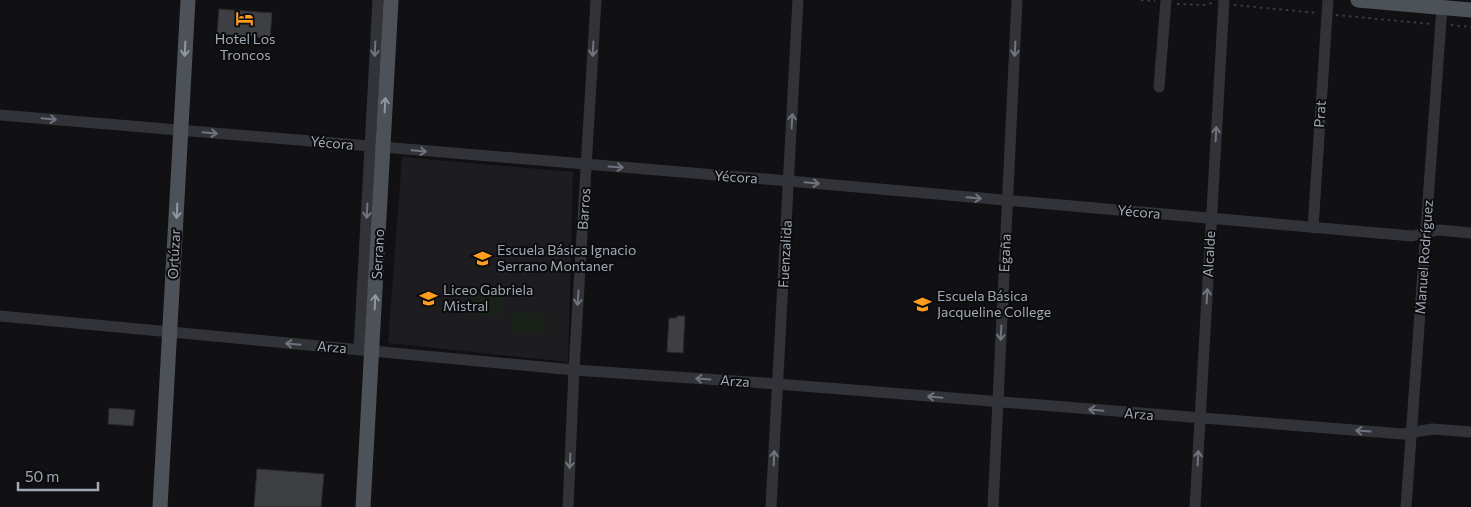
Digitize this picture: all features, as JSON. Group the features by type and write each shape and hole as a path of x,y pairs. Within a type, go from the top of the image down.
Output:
{"main road":[{"name":"Ortúzar","path":"160,507 188,0"},
{"name":"Serrano","path":"363,507 366,350 377,147 391,0"},
{"path":"1358,0 1471,10"}],"street":[{"name":"Serrano","path":"377,147 378,0"},
{"name":"Barros","path":"568,507 574,370 596,0"},
{"name":"Fuenzalida","path":"771,507 798,0"},
{"name":"Egaña","path":"993,507 1017,0"},
{"name":"Prat","path":"1313,228 1328,0"},
{"path":"1159,87 1166,1"},
{"name":"Alcalde","path":"1195,507 1224,2"},
{"name":"Manuel Rodríguez","path":"1406,507 1442,7"},
{"name":"Yécora","path":"0,115 789,181 1412,236 1439,230 1471,232"},
{"name":"Arza","path":"0,316 574,370 778,384 1402,434 1432,429 1471,432"}],"path":[{"path":"1141,0 1196,5 1224,2 1327,14 1471,27"}],"shaded area":[{"name":"Escuela Básica Ignacio Serrano Montaner","path":"402,157 573,172 568,362 388,343"},
{"path":"469,295 503,297 502,317 467,315"},
{"path":"512,312 547,314 545,334 511,332"}],"building":[{"path":"219,9 272,13 270,38 217,34"},
{"path":"677,316 685,316 683,353 667,352 669,318 677,318"},
{"path":"109,408 135,410 133,426 108,424"},
{"path":"257,469 324,474 321,507 254,507"}],"place":[{"name":"Hotel Los Troncos","path":"245,19"},
{"name":"Escuela Básica Ignacio Serrano Montaner","path":"483,258"},
{"name":"Liceo Gabriela Mistral","path":"429,298"},
{"name":"Escuela Básica Jacqueline College","path":"923,304"}]}
